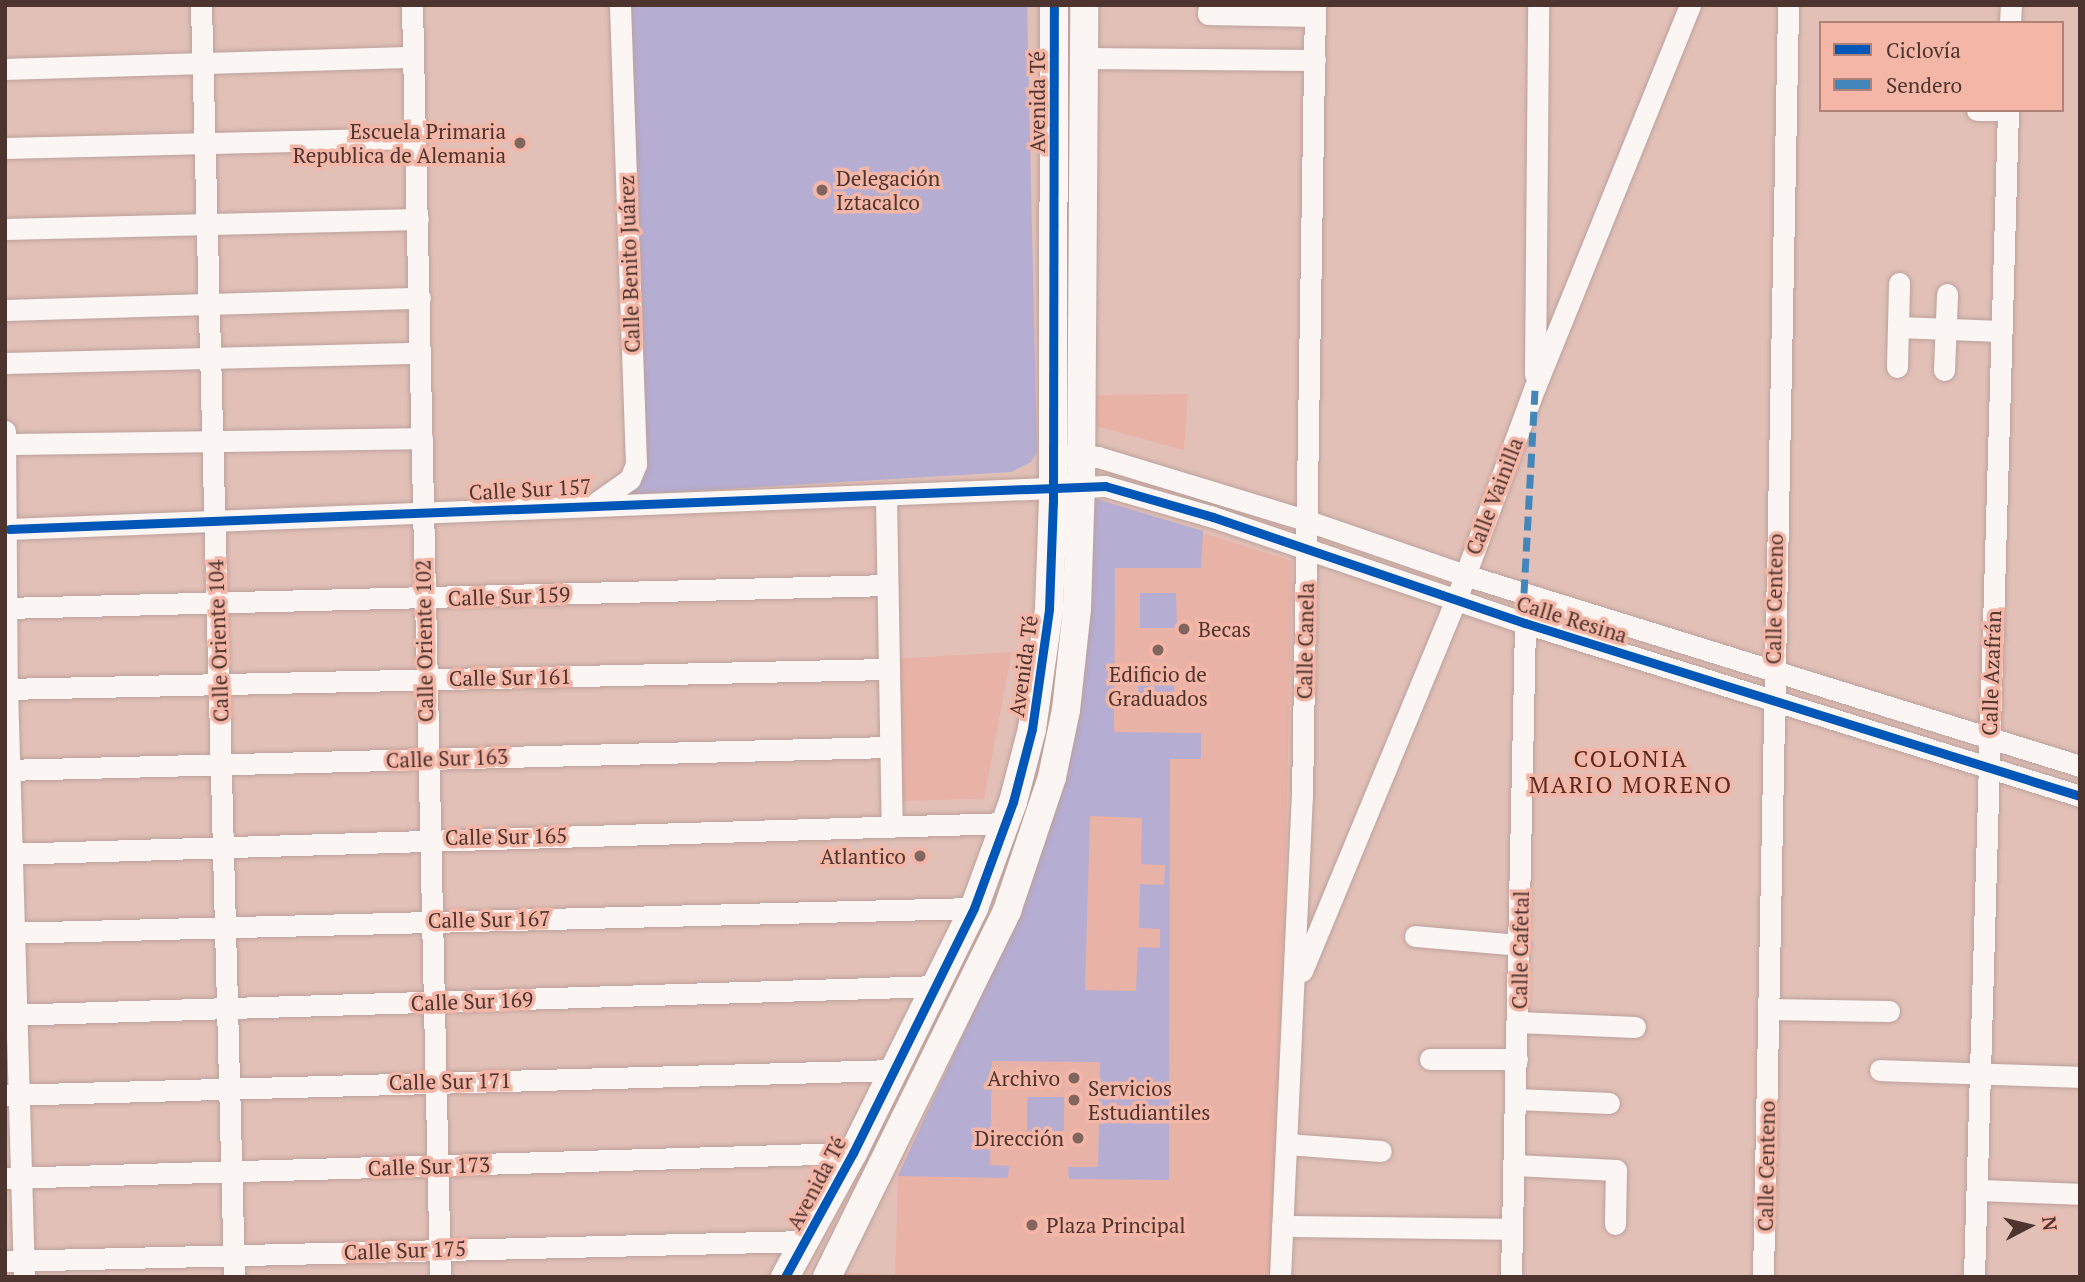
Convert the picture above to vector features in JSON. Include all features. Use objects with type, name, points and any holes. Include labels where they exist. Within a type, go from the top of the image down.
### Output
[{"type":"main road","name":"Avenida Té","points":[[827,1277],[972,990],[1033,838],[1066,710],[1077,608],[1067,486],[1053,456],[1054,5]]},
{"type":"main road","name":"Avenida Té","points":[[785,1277],[853,1153],[938,986],[974,908],[1006,823],[1036,708],[1067,486],[1081,454],[1084,5]]},
{"type":"street","name":"Calle Oriente 104","points":[[201,5],[234,1277]]},
{"type":"street","name":"Calle Oriente 102","points":[[412,5],[420,298],[426,758],[440,1277]]},
{"type":"street","name":"Calle Benito Juárez","points":[[596,502],[630,479],[636,464],[620,5]]},
{"type":"street","points":[[1535,387],[1538,5]]},
{"type":"street","name":"Calle Vainilla","points":[[1296,986],[1456,600],[1535,387],[1690,5]]},
{"type":"street","name":"Calle Centeno","points":[[1763,1277],[1772,697],[1788,5]]},
{"type":"street","points":[[1208,10],[1315,10]]},
{"type":"street","name":"Calle Canela","points":[[1280,1277],[1296,986],[1308,521],[1315,10]]},
{"type":"street","points":[[5,69],[413,57]]},
{"type":"street","points":[[1084,58],[1315,60]]},
{"type":"street","name":"Calle Azafrán","points":[[1974,1277],[2008,112]]},
{"type":"street","points":[[5,148],[416,138]]},
{"type":"street","points":[[5,229],[418,219]]},
{"type":"street","points":[[1897,367],[1899,283]]},
{"type":"street","points":[[1944,370],[1947,294]]},
{"type":"street","points":[[5,310],[420,298]]},
{"type":"street","points":[[1898,327],[2001,331]]},
{"type":"street","points":[[5,363],[420,354]]},
{"type":"street","points":[[5,431],[9,529],[5,608],[12,1095],[18,1266]]},
{"type":"street","points":[[6,444],[422,438]]},
{"type":"street","name":"Calle Resina","points":[[1053,456],[1081,454],[1308,521],[1465,575],[2080,766]]},
{"type":"street","name":"Calle Resina","points":[[1067,486],[1105,485],[1525,623],[1988,764],[2080,796]]},
{"type":"street","name":"Calle Sur 157","points":[[9,529],[421,513],[596,502],[886,497],[1067,486]]},
{"type":"street","points":[[886,497],[892,827]]},
{"type":"street","name":"Calle Sur 159","points":[[5,608],[887,585]]},
{"type":"street","name":"Calle Cafetal","points":[[1511,1277],[1525,623]]},
{"type":"street","name":"Calle Sur 161","points":[[6,689],[888,669]]},
{"type":"street","name":"Calle Sur 163","points":[[7,770],[889,747]]},
{"type":"street","name":"Calle Sur 165","points":[[9,853],[223,844],[1006,823]]},
{"type":"street","name":"Calle Sur 167","points":[[10,932],[974,908]]},
{"type":"street","points":[[1415,936],[1520,945]]},
{"type":"street","name":"Calle Sur 169","points":[[11,1015],[938,986]]},
{"type":"street","points":[[1769,1010],[1889,1011]]},
{"type":"street","points":[[1518,1023],[1635,1027]]},
{"type":"street","points":[[1430,1059],[1517,1059]]},
{"type":"street","name":"Calle Sur 171","points":[[12,1095],[230,1086],[895,1070]]},
{"type":"street","points":[[1880,1070],[2080,1076]]},
{"type":"street","points":[[1516,1100],[1609,1103]]},
{"type":"street","points":[[1287,1144],[1381,1151]]},
{"type":"street","name":"Calle Sur 173","points":[[14,1177],[853,1153]]},
{"type":"street","points":[[1514,1165],[1616,1170],[1615,1224]]},
{"type":"street","points":[[1977,1190],[2080,1194]]},
{"type":"street","points":[[1282,1226],[1512,1229]]},
{"type":"street","name":"Calle Sur 175","points":[[18,1266],[234,1254],[804,1241]]},
{"type":"shaded area","points":[[629,5],[1027,5],[1037,452],[1031,462],[1011,472],[625,495]]},
{"type":"shaded area","points":[[1188,394],[1184,450],[1095,426],[1095,395]]},
{"type":"shaded area","points":[[1093,498],[1292,561],[1283,998],[1270,1277],[832,1277],[834,1272],[895,1275],[898,1176],[1022,906]]},
{"type":"shaded area","points":[[1093,498],[1203,531],[1201,568],[1115,568],[1114,732],[1201,733],[1201,759],[1170,759],[1169,1180],[1069,1179],[1068,1167],[1098,1167],[1100,1062],[992,1061],[990,1165],[1009,1166],[1008,1178],[898,1176],[1022,906]],"holes":[[[1090,816],[1142,818],[1141,864],[1165,865],[1164,885],[1140,884],[1139,928],[1160,929],[1160,948],[1138,947],[1136,991],[1085,990]]]},
{"type":"shaded area","points":[[1140,593],[1176,593],[1177,628],[1140,628]]},
{"type":"shaded area","points":[[1012,652],[984,799],[892,801],[889,659]]},
{"type":"shaded area","points":[[1138,672],[1174,672],[1174,707],[1138,707]]},
{"type":"shaded area","points":[[1027,1097],[1064,1097],[1064,1131],[1027,1131]]},
{"type":"marked path","points":[[1524,593],[1535,387]]},
{"type":"cycle path","points":[[785,1277],[853,1153],[974,908],[1013,802],[1032,729],[1049,609],[1053,501],[1054,5]]},
{"type":"cycle path","points":[[9,529],[1105,486],[1213,517],[1525,623],[2080,796]]},
{"type":"place","name":"Escuela Primaria Republica de Alemania","points":[[520,143]]},
{"type":"place","name":"Delegación Iztacalco","points":[[822,190]]},
{"type":"place","name":"Becas","points":[[1184,629]]},
{"type":"place","name":"Edificio de Graduados","points":[[1158,650]]},
{"type":"place","name":"Atlantico","points":[[920,856]]},
{"type":"place","name":"Archivo","points":[[1074,1078]]},
{"type":"place","name":"Servicios Estudiantiles","points":[[1074,1100]]},
{"type":"place","name":"Dirección","points":[[1078,1138]]},
{"type":"place","name":"Plaza Principal","points":[[1032,1225]]},
{"type":"district","name":"COLONIA MARIO MORENO","points":[[1631,772]]}]
